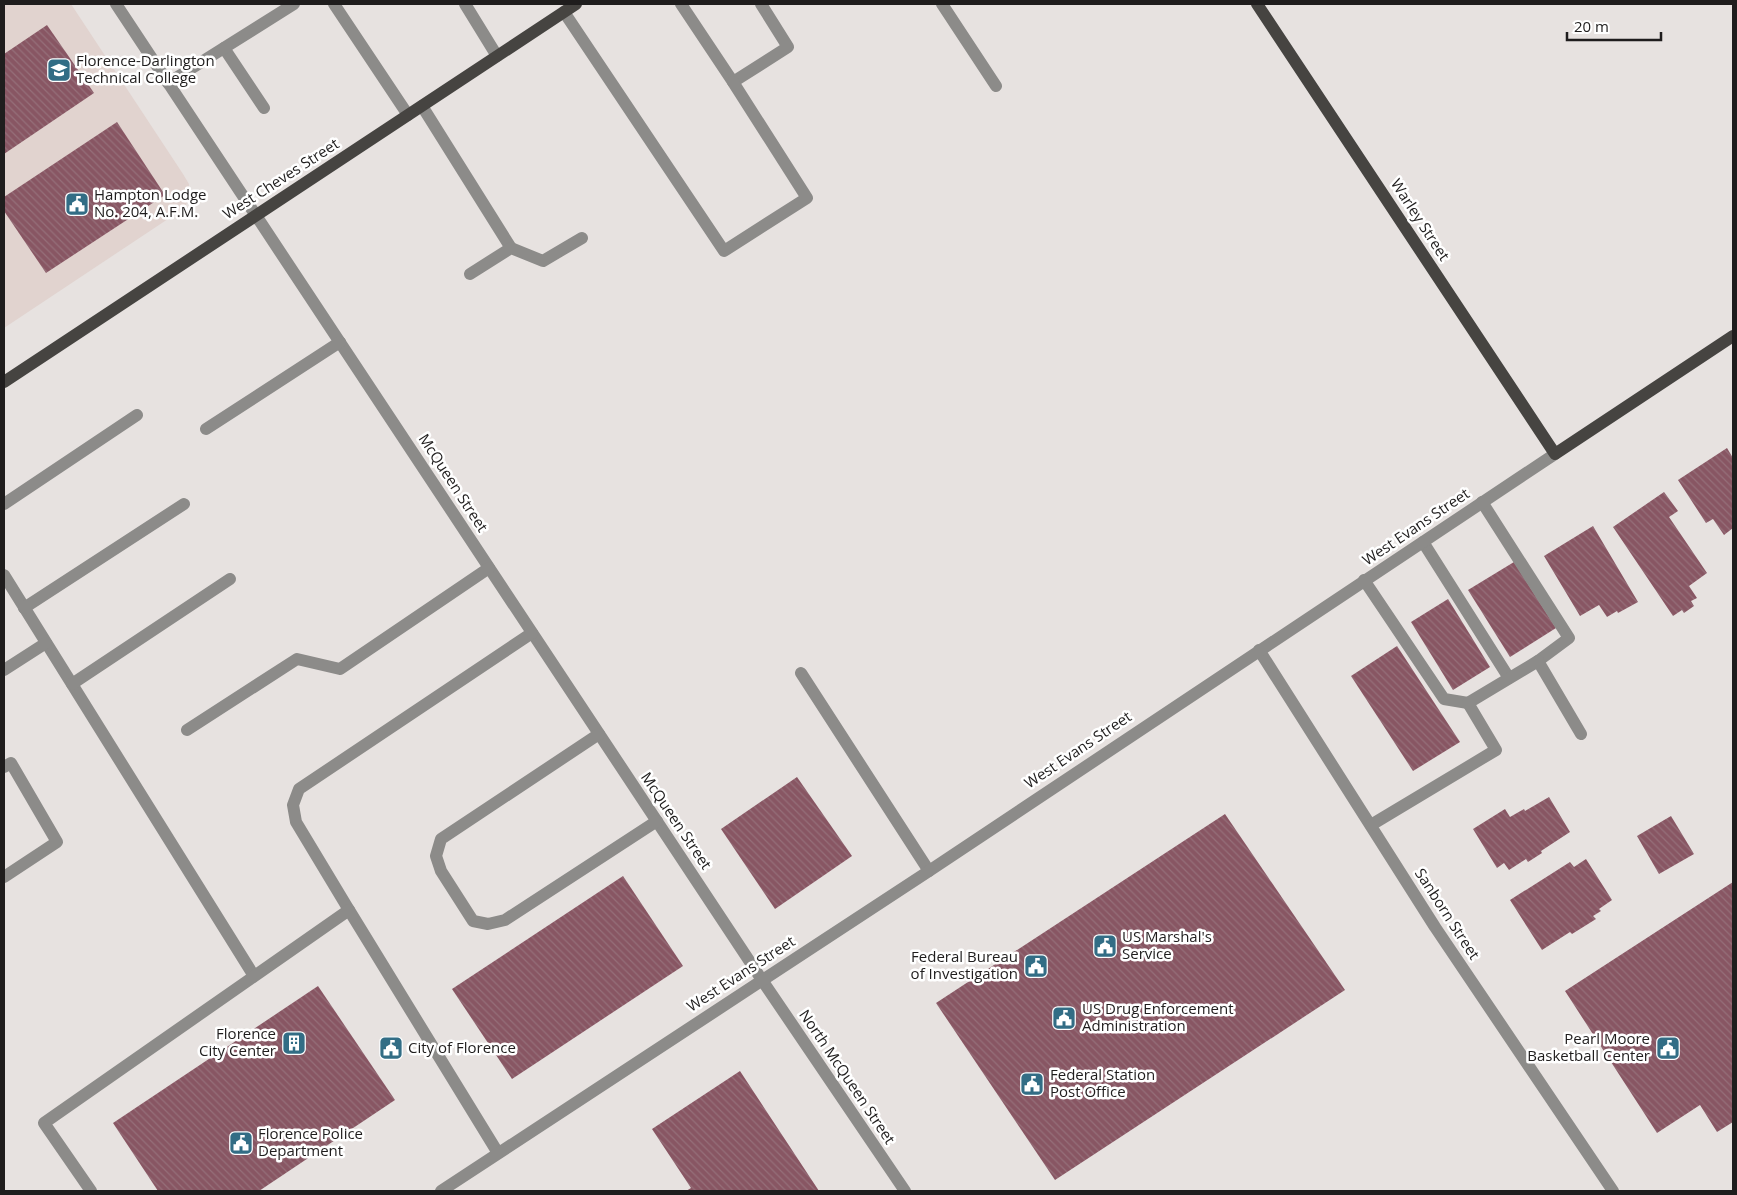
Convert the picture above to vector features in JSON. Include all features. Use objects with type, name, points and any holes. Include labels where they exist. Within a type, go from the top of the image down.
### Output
[{"type":"main road","name":"West Cheves Street","points":[[4,382],[576,4]]},
{"type":"main road","name":"Warley Street","points":[[1257,4],[1555,454]]},
{"type":"main road","name":"West Evans Street","points":[[1555,454],[1733,336]]},
{"type":"street","name":"McQueen Street","points":[[116,4],[762,980]]},
{"type":"street","points":[[168,83],[294,4]]},
{"type":"street","points":[[334,4],[408,115]]},
{"type":"street","points":[[465,4],[497,56]]},
{"type":"street","points":[[564,12],[724,251],[807,198],[681,4]]},
{"type":"street","points":[[733,82],[788,47],[761,4]]},
{"type":"street","points":[[942,4],[996,86]]},
{"type":"street","points":[[224,48],[264,108]]},
{"type":"street","points":[[422,106],[511,248],[543,261],[582,238]]},
{"type":"street","points":[[470,274],[511,248]]},
{"type":"street","points":[[206,429],[340,342]]},
{"type":"street","points":[[4,504],[137,416]]},
{"type":"street","name":"West Evans Street","points":[[441,1191],[929,870],[1555,454]]},
{"type":"street","points":[[1364,580],[1444,699],[1468,703],[1538,661],[1569,638],[1482,502]]},
{"type":"street","points":[[24,608],[184,504]]},
{"type":"street","points":[[1423,542],[1509,678]]},
{"type":"street","points":[[187,730],[297,659],[340,669],[489,568]]},
{"type":"street","points":[[4,576],[254,976]]},
{"type":"street","points":[[72,684],[230,579]]},
{"type":"street","points":[[498,1153],[296,822],[293,805],[299,789],[532,632]]},
{"type":"street","points":[[4,670],[46,643]]},
{"type":"street","name":"Sanborn Street","points":[[1258,650],[1435,927],[1613,1191]]},
{"type":"street","points":[[1538,661],[1581,734]]},
{"type":"street","points":[[801,673],[929,870]]},
{"type":"street","points":[[1371,825],[1496,750],[1468,703]]},
{"type":"street","points":[[599,734],[441,839],[436,856],[441,871],[474,921],[488,924],[505,920],[657,821]]},
{"type":"street","points":[[4,767],[11,762],[57,842],[4,877]]},
{"type":"street","points":[[91,1191],[44,1123],[349,910]]},
{"type":"street","name":"North McQueen Street","points":[[762,980],[905,1191]]},
{"type":"shaded area","points":[[4,4],[71,4],[183,174],[189,184],[189,197],[186,205],[177,213],[4,328]]},
{"type":"building","name":"Florence-Darlington Technical College","points":[[47,25],[94,93],[4,154],[4,54]]},
{"type":"building","name":"Hampton Lodge No. 204, A.F.M.","points":[[117,122],[165,195],[46,273],[4,211],[4,197]]},
{"type":"building","points":[[1727,448],[1733,458],[1733,528],[1724,535],[1713,519],[1706,523],[1678,480]]},
{"type":"building","points":[[1664,492],[1678,511],[1669,517],[1707,573],[1689,586],[1697,598],[1691,601],[1694,606],[1684,613],[1682,610],[1673,616],[1613,527]]},
{"type":"building","points":[[1593,526],[1638,602],[1607,617],[1599,605],[1580,616],[1544,556]]},
{"type":"building","points":[[1514,562],[1556,628],[1510,657],[1468,590]]},
{"type":"building","points":[[1448,599],[1490,667],[1453,690],[1411,622]]},
{"type":"building","points":[[1397,646],[1460,742],[1413,771],[1351,676]]},
{"type":"building","points":[[797,777],[852,856],[775,909],[721,829]]},
{"type":"building","points":[[1549,797],[1570,832],[1528,862],[1526,859],[1509,870],[1504,863],[1497,868],[1473,829],[1505,809],[1510,817],[1524,809],[1525,811]]},
{"type":"building","points":[[1225,814],[1345,990],[1055,1180],[936,1003]]},
{"type":"building","points":[[1671,816],[1694,854],[1659,874],[1637,836]]},
{"type":"building","points":[[1586,859],[1612,900],[1593,916],[1596,919],[1572,934],[1570,932],[1542,950],[1510,900],[1570,862],[1574,867]]},
{"type":"building","points":[[623,876],[683,966],[512,1079],[452,989]]},
{"type":"building","name":"Pearl Moore Basketball Center","points":[[1733,882],[1733,1122],[1717,1132],[1700,1105],[1657,1133],[1565,991]]},
{"type":"building","name":"Florence City Center","points":[[318,986],[395,1100],[259,1191],[158,1191],[113,1123]]},
{"type":"building","points":[[740,1071],[819,1191],[686,1191],[691,1188],[652,1129]]},
{"type":"place","name":"Florence-Darlington Technical College","points":[[59,70]]},
{"type":"place","name":"Hampton Lodge No. 204, A.F.M.","points":[[77,204]]},
{"type":"place","name":"US Marshal's Service","points":[[1105,946]]},
{"type":"place","name":"Federal Bureau of Investigation","points":[[1036,966]]},
{"type":"place","name":"US Drug Enforcement Administration","points":[[1064,1018]]},
{"type":"place","name":"Florence City Center","points":[[294,1043]]},
{"type":"place","name":"City of Florence","points":[[391,1048]]},
{"type":"place","name":"Pearl Moore Basketball Center","points":[[1668,1048]]},
{"type":"place","name":"Federal Station Post Office","points":[[1032,1084]]},
{"type":"place","name":"Florence Police Department","points":[[241,1143]]}]
